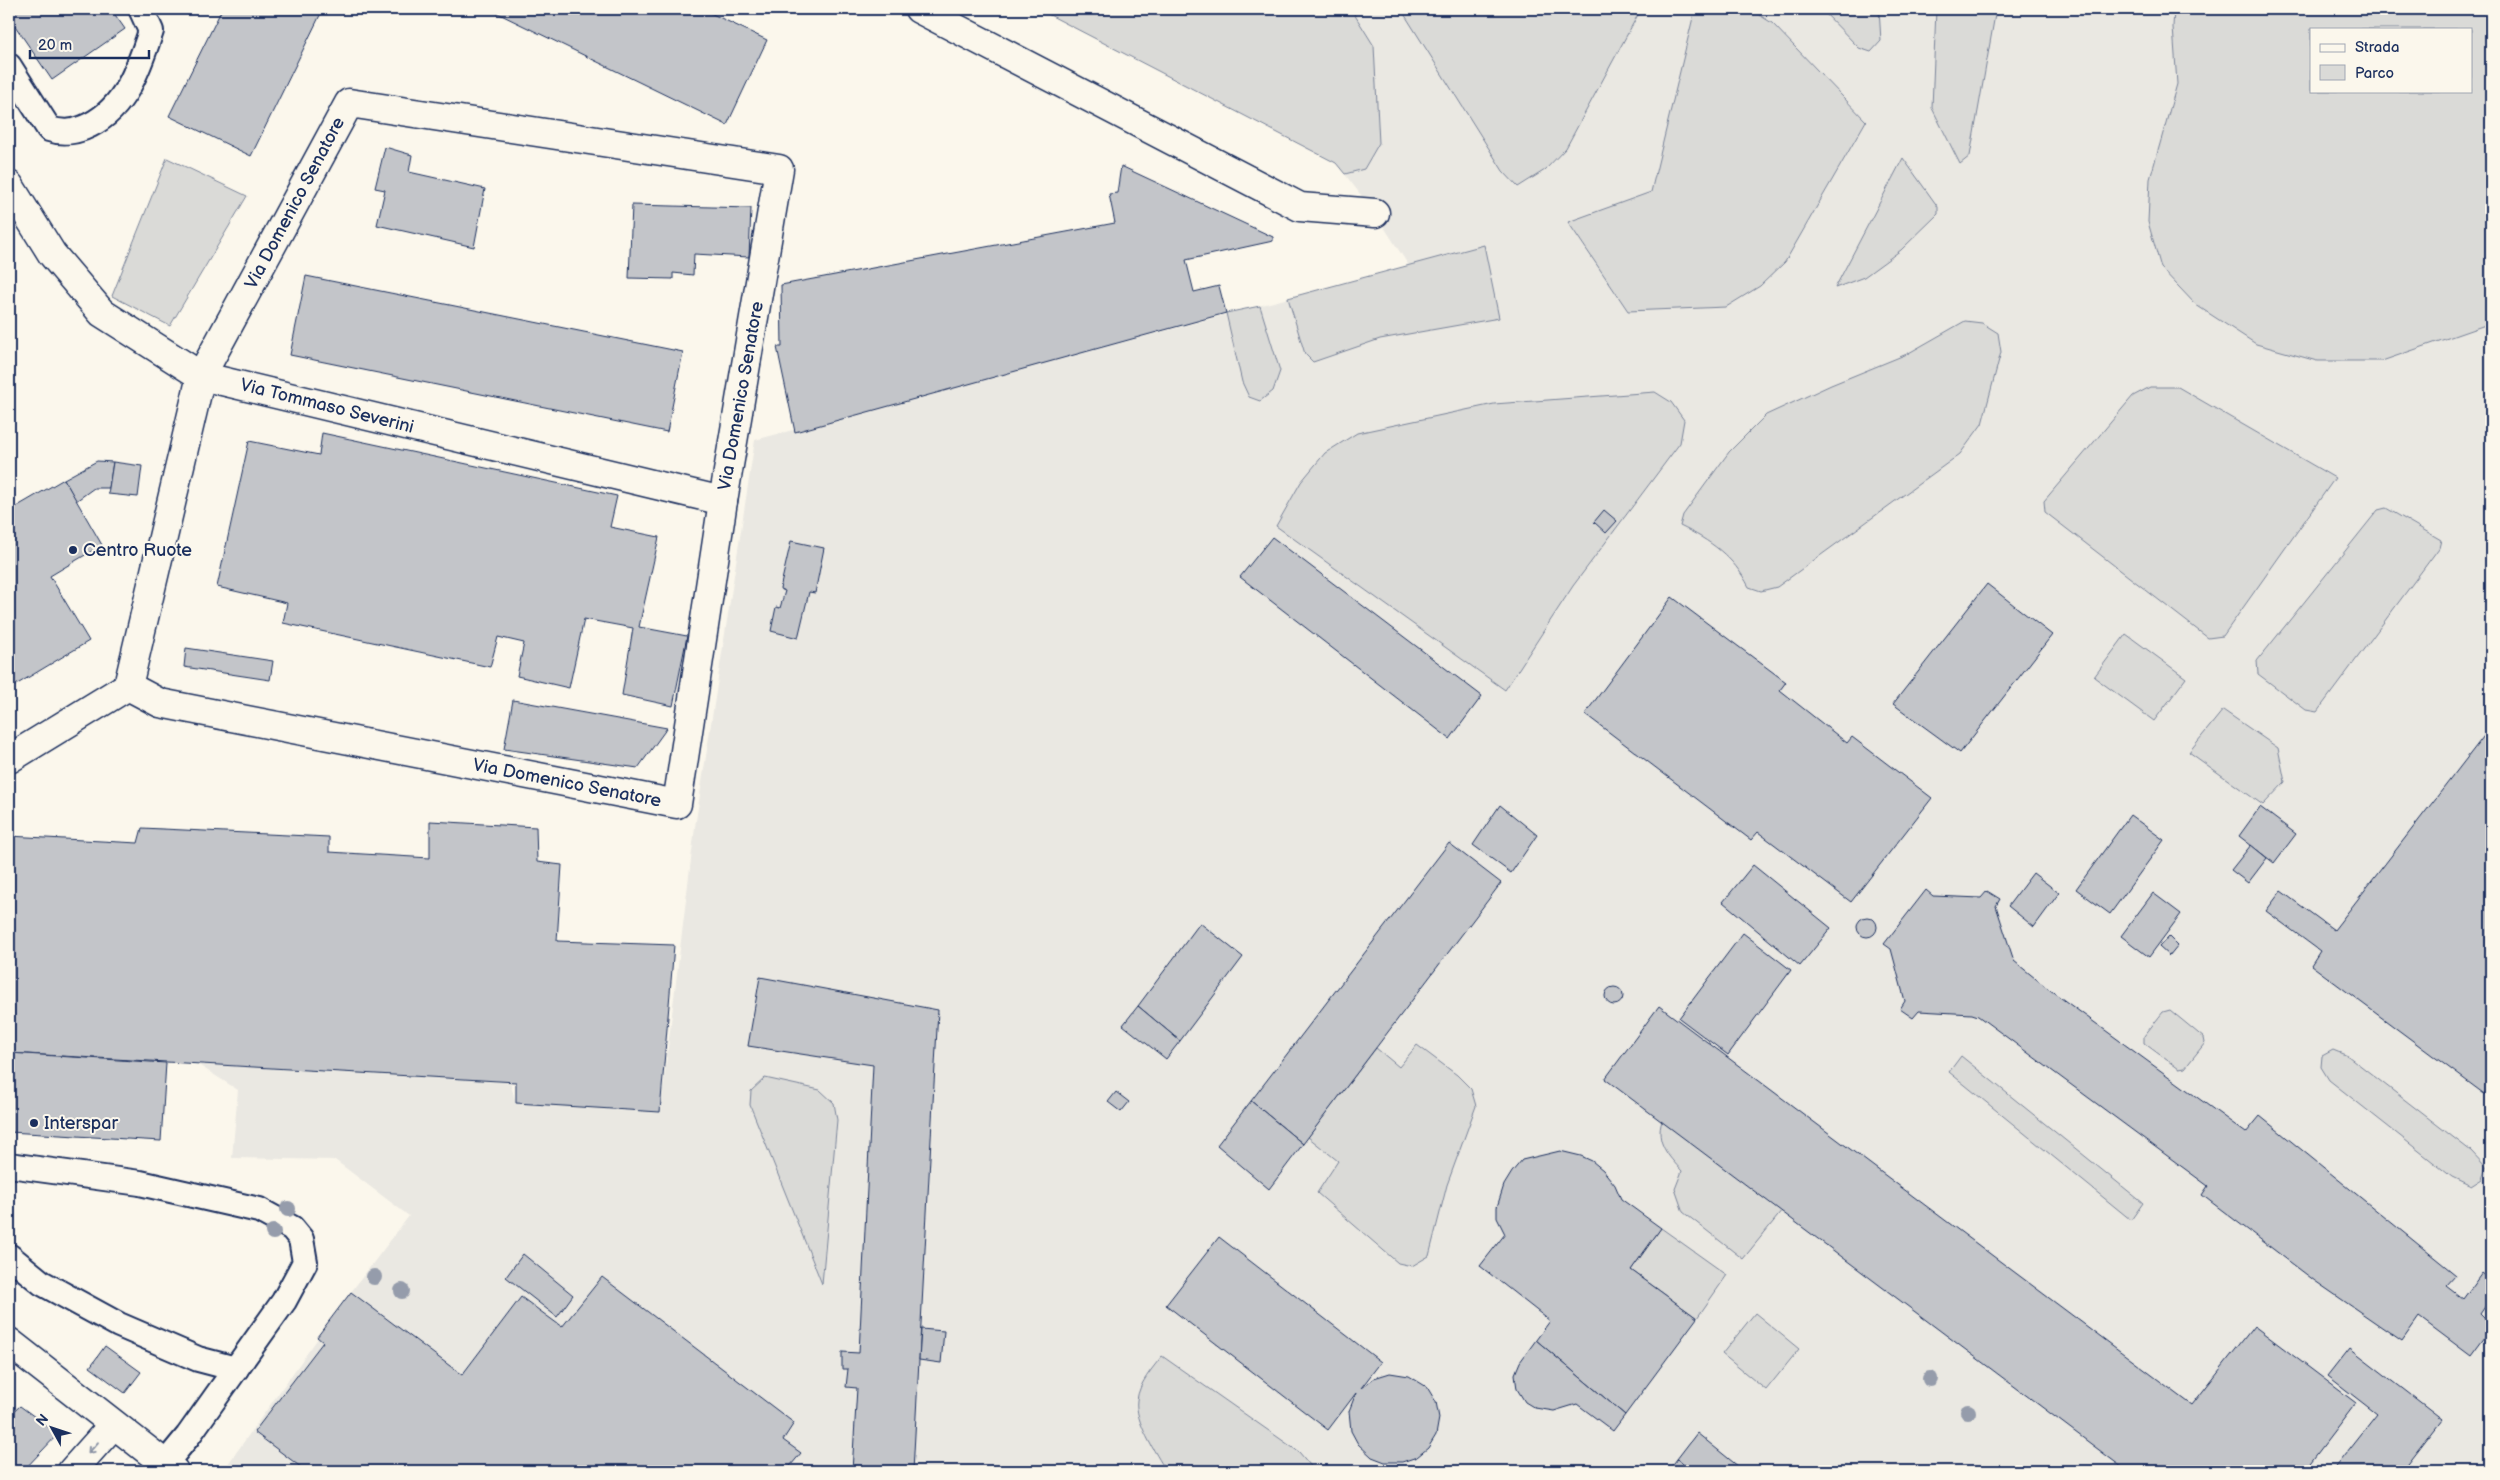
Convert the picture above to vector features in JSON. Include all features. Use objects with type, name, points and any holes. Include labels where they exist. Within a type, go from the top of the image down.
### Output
[{"type":"street","points":[[919,9],[1300,207],[1375,213]]},
{"type":"street","name":"Via Domenico Senatore","points":[[128,686],[160,703],[678,804],[723,501],[779,169],[349,103],[201,376]]},
{"type":"street","name":"Via Tommaso Severini","points":[[9,184],[52,254],[102,313],[201,376],[723,501]]},
{"type":"street","points":[[9,759],[128,686],[201,376]]},
{"type":"street","points":[[9,1342],[170,1468]]},
{"type":"street","points":[[72,1471],[113,1425]]},
{"type":"lane","points":[[9,66],[49,129],[69,132],[86,127],[112,111],[124,96],[142,60],[151,31],[142,9]]},
{"type":"lane","points":[[9,1165],[140,1183],[259,1210],[292,1228],[301,1239],[305,1262],[284,1301],[170,1468]]},
{"type":"lane","points":[[9,1256],[42,1283],[119,1324],[198,1359],[236,1369]]},
{"type":"shaded area","points":[[1038,9],[2491,9],[2491,1471],[237,1471],[228,1464],[351,1292],[409,1216],[335,1160],[232,1158],[238,1090],[197,1064],[510,1082],[516,1103],[660,1112],[695,827],[755,440],[1409,266],[1375,213],[1336,163]]},
{"type":"green space","points":[[1038,9],[1351,9],[1374,46],[1379,143],[1364,169],[1345,174],[1336,163]]},
{"type":"green space","points":[[1401,9],[1641,9],[1566,148],[1545,170],[1518,187],[1503,171]]},
{"type":"green space","points":[[1695,9],[1753,11],[1772,23],[1866,121],[1785,262],[1760,286],[1726,307],[1628,311],[1568,222],[1651,192]]},
{"type":"green space","points":[[1821,9],[1879,9],[1881,41],[1871,52],[1859,48]]},
{"type":"green space","points":[[1936,9],[1996,9],[1970,156],[1960,164],[1932,108]]},
{"type":"green space","points":[[2174,9],[2491,9],[2491,323],[2382,361],[2317,361],[2256,344],[2196,305],[2161,268],[2148,222],[2150,179],[2177,84],[2173,27]]},
{"type":"green space","points":[[167,158],[247,196],[170,326],[112,296]]},
{"type":"green space","points":[[1903,158],[1938,207],[1938,214],[1901,250],[1864,277],[1835,288]]},
{"type":"green space","points":[[1484,245],[1499,318],[1380,339],[1313,362],[1305,354],[1288,298]]},
{"type":"green space","points":[[1260,306],[1280,371],[1273,391],[1260,401],[1249,397],[1242,382],[1226,313]]},
{"type":"green space","points":[[1965,321],[1982,323],[1998,333],[2001,352],[1982,424],[1960,454],[1777,587],[1761,591],[1749,587],[1736,566],[1720,550],[1680,526],[1683,515],[1729,452],[1766,415],[1831,385],[1907,354]]},
{"type":"green space","points":[[2150,387],[2178,387],[2335,478],[2223,636],[2208,638],[2045,512],[2044,501],[2133,396]]},
{"type":"green space","points":[[1655,392],[1671,402],[1684,420],[1680,443],[1573,586],[1505,690],[1276,526],[1301,482],[1325,453],[1357,433],[1494,404]]},
{"type":"green space","points":[[2386,508],[2441,540],[2439,548],[2317,712],[2306,710],[2258,674],[2257,661],[2378,510]]},
{"type":"green space","points":[[2126,634],[2186,678],[2154,721],[2094,677]]},
{"type":"green space","points":[[2223,710],[2278,748],[2285,782],[2263,805],[2189,752]]},
{"type":"green space","points":[[2170,1010],[2204,1038],[2205,1043],[2185,1068],[2179,1069],[2144,1043],[2144,1036],[2163,1012]]},
{"type":"green space","points":[[1417,1045],[1457,1075],[1471,1089],[1476,1106],[1447,1185],[1429,1256],[1412,1266],[1398,1263],[1317,1193],[1338,1161],[1308,1137],[1376,1048],[1399,1067]]},
{"type":"green space","points":[[2333,1050],[2348,1056],[2471,1151],[2486,1167],[2482,1179],[2471,1186],[2452,1177],[2329,1080],[2321,1067],[2322,1056]]},
{"type":"green space","points":[[1961,1056],[2143,1203],[2131,1220],[1949,1072]]},
{"type":"green space","points":[[765,1078],[820,1090],[834,1103],[837,1120],[822,1284],[750,1105],[751,1091]]},
{"type":"green space","points":[[1662,1121],[1782,1211],[1743,1259],[1683,1212],[1675,1189],[1682,1171],[1664,1148],[1660,1136]]},
{"type":"green space","points":[[1661,1228],[1727,1275],[1697,1318],[1631,1270]]},
{"type":"green space","points":[[1755,1313],[1799,1349],[1766,1390],[1722,1354]]},
{"type":"green space","points":[[1162,1356],[1299,1452],[1315,1471],[1166,1471],[1142,1427],[1137,1408],[1140,1388],[1146,1376]]},
{"type":"building","points":[[9,9],[111,9],[125,29],[52,80],[9,17]]},
{"type":"building","points":[[222,9],[323,9],[251,156],[169,116]]},
{"type":"building","points":[[489,9],[702,9],[767,40],[727,125]]},
{"type":"building","points":[[385,147],[412,155],[409,172],[485,189],[474,247],[377,225],[385,190],[375,188]]},
{"type":"building","points":[[1121,166],[1273,237],[1273,241],[1186,260],[1194,292],[1219,286],[1226,313],[795,432],[777,347],[782,347],[781,285],[1115,223],[1109,194],[1117,193]]},
{"type":"building","points":[[632,205],[751,208],[749,257],[694,254],[693,275],[673,273],[673,279],[629,278]]},
{"type":"building","points":[[306,276],[683,352],[667,432],[290,355]]},
{"type":"building","points":[[322,433],[617,496],[610,527],[659,537],[639,627],[687,636],[673,706],[622,695],[633,628],[584,619],[569,688],[517,676],[524,643],[498,637],[490,667],[283,623],[287,603],[217,587],[249,441],[319,455]]},
{"type":"building","points":[[97,461],[113,462],[109,488],[94,488],[76,501],[64,479]]},
{"type":"building","points":[[113,462],[142,466],[138,497],[108,494]]},
{"type":"building","points":[[64,479],[102,545],[50,576],[89,641],[9,689],[9,511]]},
{"type":"building","points":[[1604,510],[1617,521],[1606,533],[1594,522]]},
{"type":"building","points":[[1272,537],[1482,696],[1450,739],[1240,577]]},
{"type":"building","points":[[791,541],[824,548],[815,593],[809,592],[798,638],[771,631],[776,607],[780,608],[785,591],[780,589]]},
{"type":"building","points":[[1987,584],[2052,635],[1960,753],[1893,704]]},
{"type":"building","points":[[1672,597],[1786,682],[1780,690],[1847,743],[1852,737],[1932,798],[1851,902],[1758,832],[1751,840],[1585,714]]},
{"type":"building","points":[[186,648],[273,661],[270,680],[184,667]]},
{"type":"building","points":[[513,700],[667,728],[638,768],[504,749]]},
{"type":"building","points":[[2487,732],[2491,735],[2491,1099],[2311,965],[2320,951],[2266,911],[2281,891],[2334,930]]},
{"type":"building","points":[[1500,805],[1537,835],[1511,873],[1473,845]]},
{"type":"building","points":[[2260,807],[2296,834],[2274,863],[2239,836]]},
{"type":"building","points":[[2130,815],[2164,840],[2110,914],[2076,889]]},
{"type":"building","points":[[430,821],[536,827],[537,862],[562,865],[557,941],[674,945],[660,1112],[516,1103],[516,1082],[9,1053],[9,836],[138,843],[142,828],[329,837],[329,852],[430,858]]},
{"type":"building","points":[[1449,843],[1501,883],[1303,1144],[1251,1101]]},
{"type":"building","points":[[2251,845],[2267,858],[2248,883],[2231,870]]},
{"type":"building","points":[[1753,865],[1831,928],[1800,966],[1723,902]]},
{"type":"building","points":[[2033,873],[2059,893],[2034,927],[2008,906]]},
{"type":"building","points":[[1926,890],[1933,896],[1981,898],[1987,891],[2000,899],[1996,906],[2014,961],[2046,987],[2246,1133],[2260,1116],[2456,1275],[2446,1286],[2463,1299],[2482,1273],[2491,1280],[2491,1298],[2480,1314],[2491,1325],[2491,1329],[2471,1356],[2419,1317],[2402,1341],[2315,1281],[2202,1195],[2208,1186],[1978,1016],[1919,1011],[1913,1018],[1900,1009],[1905,1001],[1891,949],[1884,944]]},
{"type":"building","points":[[2153,893],[2181,914],[2149,957],[2121,936]]},
{"type":"building","points":[[1867,917],[1874,920],[1877,927],[1874,934],[1867,937],[1860,934],[1857,927],[1860,920]]},
{"type":"building","points":[[1200,923],[1243,957],[1180,1041],[1138,1006]]},
{"type":"building","points":[[1743,933],[1791,970],[1728,1055],[1679,1018]]},
{"type":"building","points":[[2169,936],[2178,945],[2169,956],[2159,947]]},
{"type":"building","points":[[760,977],[938,1010],[913,1471],[852,1471],[857,1388],[846,1387],[848,1369],[842,1369],[842,1352],[859,1353],[873,1065],[748,1046]]},
{"type":"building","points":[[1614,987],[1622,992],[1623,996],[1618,1004],[1614,1005],[1606,1000],[1605,996],[1610,988]]},
{"type":"building","points":[[1138,1006],[1180,1041],[1166,1059],[1123,1025]]},
{"type":"building","points":[[1659,1006],[2192,1405],[2254,1326],[2356,1403],[2304,1471],[2127,1471],[1605,1079]]},
{"type":"building","points":[[9,1053],[166,1063],[161,1141],[9,1132]]},
{"type":"building","points":[[1116,1092],[1129,1102],[1121,1112],[1108,1102]]},
{"type":"building","points":[[1251,1101],[1303,1144],[1269,1189],[1217,1145]]},
{"type":"building","points":[[1560,1151],[1592,1161],[1603,1170],[1615,1185],[1621,1199],[1661,1228],[1631,1270],[1697,1318],[1625,1415],[1536,1340],[1550,1321],[1480,1266],[1505,1234],[1497,1218],[1497,1207],[1504,1185],[1512,1172],[1522,1160]]},
{"type":"building","points":[[1219,1237],[1381,1362],[1361,1388],[1374,1378],[1390,1373],[1409,1376],[1427,1387],[1436,1402],[1439,1418],[1436,1435],[1428,1448],[1417,1457],[1402,1462],[1385,1462],[1372,1457],[1358,1444],[1351,1431],[1349,1411],[1356,1393],[1328,1430],[1166,1305]]},
{"type":"building","points":[[523,1254],[573,1295],[557,1317],[506,1277]]},
{"type":"building","points":[[602,1277],[794,1423],[783,1440],[801,1453],[786,1471],[306,1471],[254,1432],[323,1342],[317,1337],[351,1292],[462,1375],[521,1297],[562,1327]]},
{"type":"building","points":[[921,1329],[944,1331],[941,1363],[919,1360]]},
{"type":"building","points":[[1536,1340],[1625,1415],[1613,1431],[1577,1404],[1554,1411],[1535,1408],[1525,1402],[1517,1389],[1515,1374],[1520,1362]]},
{"type":"building","points":[[105,1346],[141,1372],[125,1393],[90,1367]]},
{"type":"building","points":[[2350,1348],[2442,1419],[2402,1471],[2332,1471],[2377,1414],[2328,1376]]},
{"type":"building","points":[[20,1406],[58,1434],[23,1471],[9,1471],[9,1416]]},
{"type":"building","points":[[1697,1433],[1744,1471],[1692,1471],[1677,1459]]},
{"type":"building","points":[[1677,1459],[1692,1471],[1668,1471]]},
{"type":"place","name":"Centro Ruote","points":[[73,550]]},
{"type":"place","name":"Interspar","points":[[34,1123]]}]
